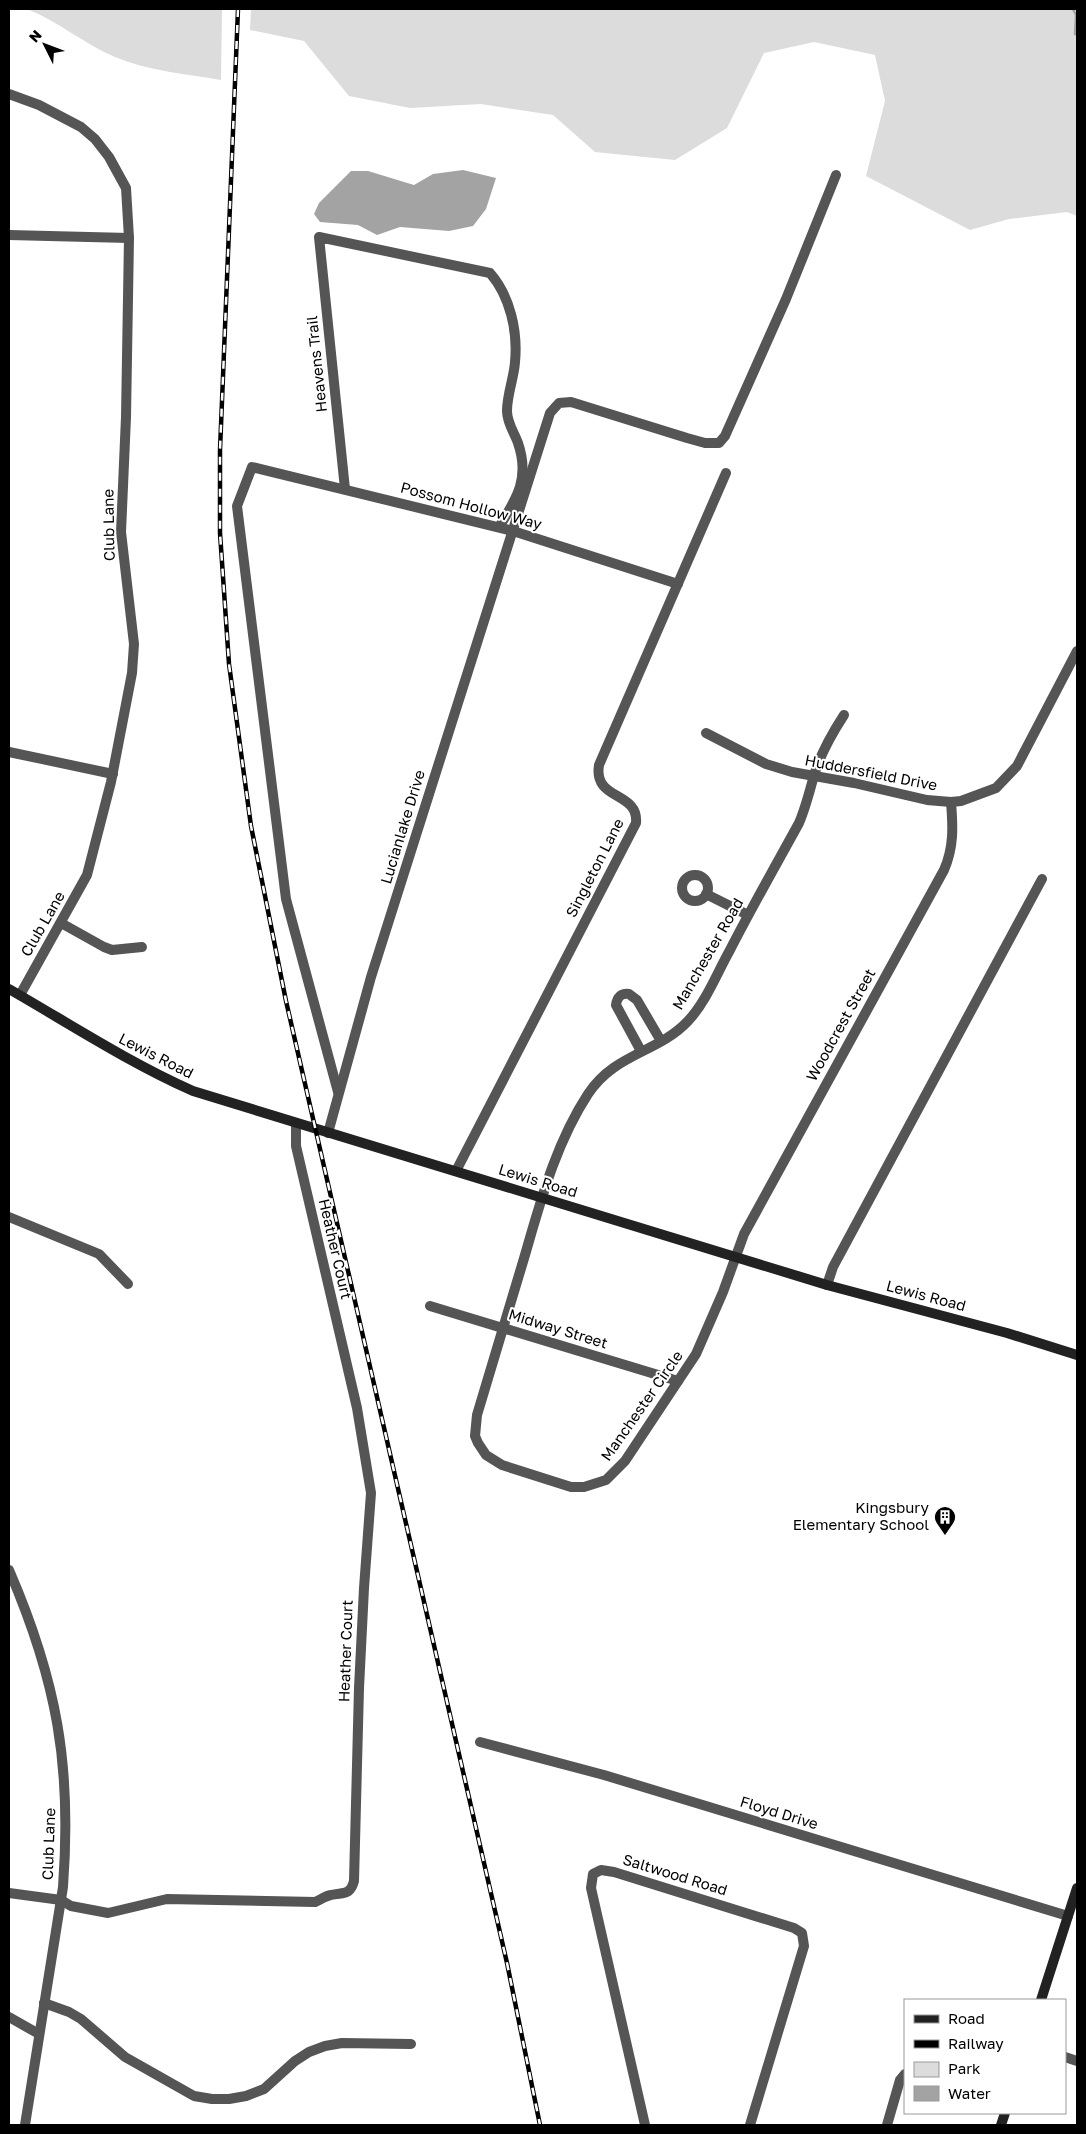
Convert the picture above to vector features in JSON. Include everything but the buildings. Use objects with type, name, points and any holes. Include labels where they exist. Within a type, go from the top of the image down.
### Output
[{"type":"street","name":"Club Lane","points":[[9,94],[60,114],[81,127],[95,140],[117,168],[126,188],[128,238],[121,532],[134,644],[134,659],[113,774],[86,875],[20,996]]},
{"type":"street","name":"Lucianlake Drive","points":[[328,1133],[371,977],[550,413],[559,403],[571,402],[705,443],[719,442],[725,436],[786,299],[836,175]]},
{"type":"street","points":[[9,235],[128,238]]},
{"type":"street","name":"Heavens Trail","points":[[345,489],[318,237],[490,273],[495,279],[507,299],[516,342],[515,363],[509,392],[508,418],[524,467],[522,482],[515,501],[499,527]]},
{"type":"street","name":"Possom Hollow Way","points":[[339,1092],[286,899],[237,506],[252,467],[499,527],[678,584]]},
{"type":"street","name":"Singleton Lane","points":[[456,1171],[636,823],[637,817],[631,806],[601,784],[597,773],[599,765],[726,473]]},
{"type":"street","name":"Huddersfield Drive","points":[[706,733],[766,764],[813,777],[854,783],[927,800],[961,801],[996,788],[1017,766],[1077,651]]},
{"type":"street","name":"Manchester Road","points":[[542,1198],[557,1155],[590,1092],[614,1066],[661,1041],[689,1020],[708,991],[799,824],[806,807],[813,777],[831,735],[844,715]]},
{"type":"street","points":[[9,752],[113,774]]},
{"type":"street","name":"Woodcrest Street","points":[[734,1257],[752,1218],[944,870],[953,840],[951,802]]},
{"type":"street","points":[[826,1285],[833,1267],[1042,879]]},
{"type":"street","points":[[706,894],[748,915]]},
{"type":"street","points":[[61,923],[112,950],[142,948]]},
{"type":"street","name":"Lewis Road","points":[[9,989],[99,1044],[160,1077],[192,1091],[826,1285],[1077,1355]]},
{"type":"street","points":[[641,1051],[616,1005],[622,994],[633,996],[661,1041]]},
{"type":"street","name":"Heather Court","points":[[61,1900],[71,1906],[108,1913],[167,1899],[315,1902],[330,1895],[346,1894],[352,1888],[354,1881],[359,1688],[371,1487],[357,1408],[296,1146],[296,1124]]},
{"type":"street","name":"Manchester Circle","points":[[542,1198],[477,1414],[475,1436],[486,1455],[502,1465],[571,1487],[596,1484],[614,1474],[625,1461],[696,1354],[723,1292],[734,1257]]},
{"type":"street","points":[[9,1217],[99,1254],[128,1284]]},
{"type":"street","name":"Midway Street","points":[[430,1306],[678,1380]]},
{"type":"street","name":"Club Lane","points":[[9,1570],[29,1617],[51,1687],[59,1731],[66,1792],[66,1831],[61,1900],[25,2125]]},
{"type":"street","name":"Floyd Drive","points":[[480,1742],[604,1775],[1068,1916]]},
{"type":"street","name":"Saltwood Road","points":[[645,2125],[590,1888],[593,1874],[601,1870],[614,1872],[774,1922],[802,1933],[804,1946],[750,2125]]},
{"type":"street","points":[[1041,1999],[1077,1888]]},
{"type":"street","points":[[9,1893],[61,1900]]},
{"type":"street","points":[[44,2002],[81,2019],[124,2057],[194,2096],[212,2099],[229,2100],[246,2096],[264,2088],[295,2061],[325,2046],[342,2043],[411,2044]]},
{"type":"street","points":[[9,2017],[39,2034]]},
{"type":"street","points":[[887,2125],[900,2080],[904,2075]]},
{"type":"green space","points":[[27,9],[222,9],[221,80],[167,72],[128,62],[104,52]]},
{"type":"green space","points":[[251,9],[1077,9],[1077,216],[1067,212],[1009,219],[970,230],[866,176],[885,101],[875,55],[814,42],[764,53],[727,128],[675,160],[595,152],[553,115],[481,104],[410,108],[349,96],[304,41],[250,30]]},
{"type":"water","points":[[463,170],[496,178],[486,209],[473,226],[449,231],[400,227],[377,235],[358,225],[320,222],[314,214],[319,203],[351,171],[368,171],[414,185],[433,174]]},
{"type":"waterway","points":[[1073,9],[1076,15],[1075,34],[1077,35]]},
{"type":"railway","points":[[238,9],[220,450],[220,533],[229,664],[251,826],[286,1001],[507,1963],[540,2125]]},
{"type":"place","name":"Kingsbury Elementary School","points":[[945,1536]]}]
